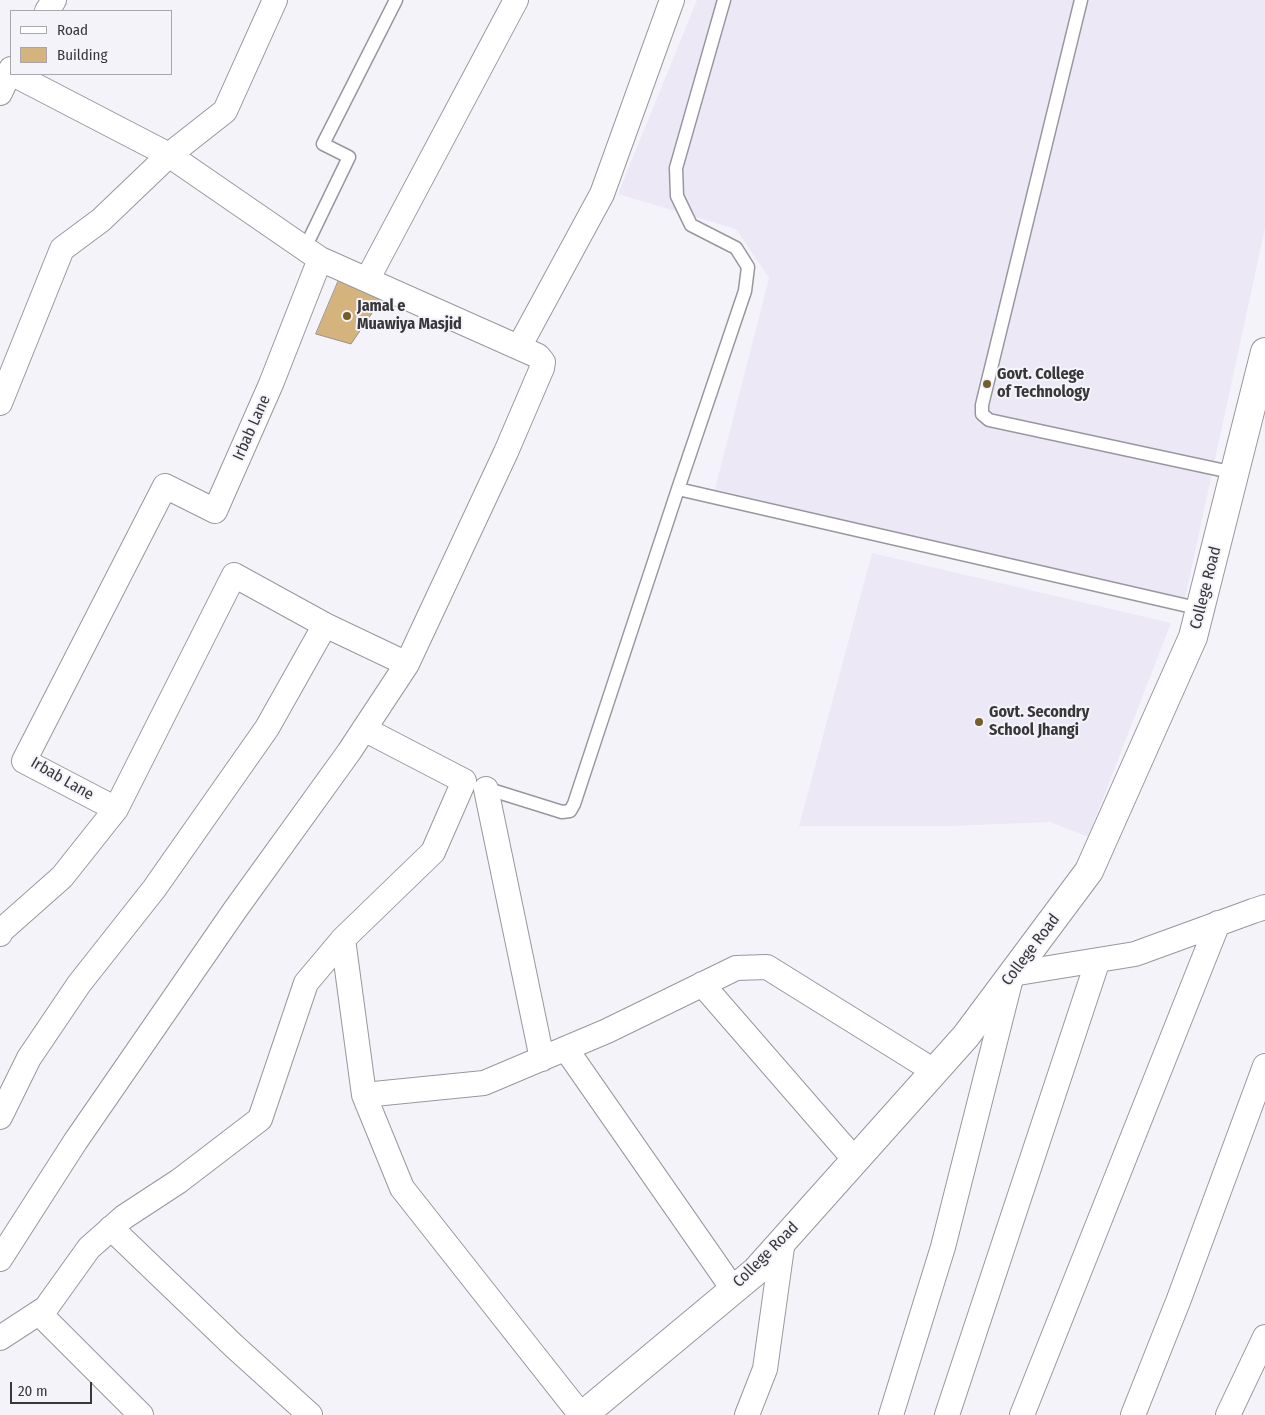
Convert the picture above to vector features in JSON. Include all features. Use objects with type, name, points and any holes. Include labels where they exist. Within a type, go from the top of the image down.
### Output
[{"type":"main road","name":"College Road","points":[[582,1415],[756,1271],[966,1036],[1089,871],[1193,637],[1265,352]]},
{"type":"street","points":[[0,403],[62,249],[101,220],[169,155],[225,111],[275,0]]},
{"type":"street","points":[[367,280],[516,0]]},
{"type":"street","points":[[519,347],[602,194],[672,0]]},
{"type":"street","points":[[0,93],[9,71]]},
{"type":"street","points":[[0,1259],[75,1142],[235,910],[349,752],[407,664],[506,452],[543,362],[538,356],[519,347],[313,254],[169,155],[17,75]]},
{"type":"street","name":"Irbab Lane","points":[[116,809],[24,761],[165,486],[215,510],[271,384],[313,254]]},
{"type":"street","points":[[0,932],[62,877],[116,809],[234,575],[325,625],[407,664]]},
{"type":"street","points":[[0,1117],[29,1058],[79,984],[154,890],[267,728],[325,625]]},
{"type":"street","points":[[364,729],[475,785],[542,1059]]},
{"type":"street","points":[[0,1338],[46,1308],[89,1248],[124,1217],[179,1181],[260,1119],[306,983],[343,939],[433,852],[475,785]]},
{"type":"street","points":[[891,1415],[943,1247],[1012,974],[1135,954],[1265,907]]},
{"type":"street","points":[[1022,1415],[1218,923]]},
{"type":"street","points":[[343,939],[364,1095],[402,1188],[582,1415]]},
{"type":"street","points":[[947,1415],[1098,960]]},
{"type":"street","points":[[364,1095],[484,1083],[607,1031],[736,968],[767,967],[934,1071]]},
{"type":"street","points":[[702,984],[855,1160]]},
{"type":"street","points":[[566,1049],[733,1290]]},
{"type":"street","points":[[1134,1415],[1265,1066]]},
{"type":"street","points":[[111,1228],[235,1347],[310,1415]]},
{"type":"street","points":[[747,1415],[766,1369],[783,1240]]},
{"type":"street","points":[[38,1312],[141,1415]]},
{"type":"street","points":[[1228,1415],[1265,1337]]},
{"type":"lane","points":[[313,254],[348,157],[323,144],[396,0]]},
{"type":"lane","points":[[475,785],[562,812],[570,811],[574,804],[745,291],[748,267],[736,248],[691,225],[677,196],[676,168],[724,0]]},
{"type":"lane","points":[[1081,0],[982,405],[982,414],[989,420],[1235,473]]},
{"type":"lane","points":[[678,489],[1201,609]]},
{"type":"shaded area","name":"Govt. College of Technology","points":[[697,0],[1265,0],[1265,228],[1184,603],[715,489],[769,278],[736,229],[618,194]]},
{"type":"shaded area","name":"Govt. Secondry School Jhangi","points":[[872,553],[1171,623],[1088,837],[1050,822],[952,826],[799,826]]},
{"type":"building","name":"Jamal e Muawiya Masjid","points":[[341,275],[383,297],[351,344],[316,334]]},
{"type":"place","name":"Jamal e Muawiya Masjid","points":[[347,316]]},
{"type":"place","name":"Govt. College of Technology","points":[[987,384]]},
{"type":"place","name":"Govt. Secondry School Jhangi","points":[[979,722]]}]
